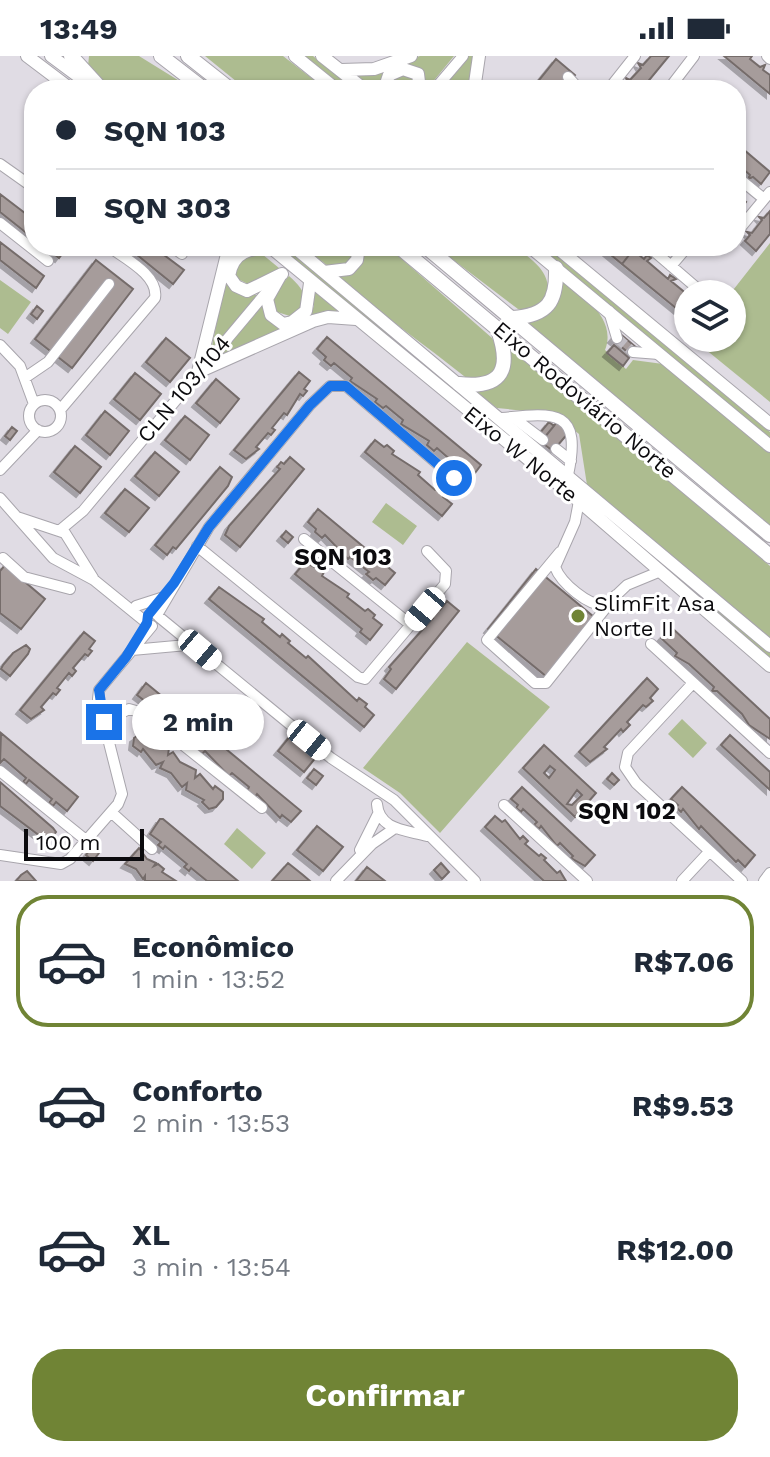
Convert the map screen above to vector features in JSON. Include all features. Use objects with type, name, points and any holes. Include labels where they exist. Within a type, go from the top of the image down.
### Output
[{"type":"highway","points":[[151,56],[179,70]]},
{"type":"highway","points":[[161,56],[192,80]]},
{"type":"highway","points":[[80,59],[93,80]]},
{"type":"highway","points":[[195,59],[219,80]]},
{"type":"highway","name":"Eixo Rodoviário Norte","points":[[410,256],[770,556]]},
{"type":"highway","name":"Eixo Rodoviário Norte","points":[[437,256],[770,535]]},
{"type":"highway","points":[[513,318],[538,314],[550,307],[556,289],[556,268]]},
{"type":"highway","points":[[459,384],[491,383],[500,375],[505,355],[498,329]]},
{"type":"main road","points":[[27,56],[59,80]]},
{"type":"main road","points":[[51,56],[85,80]]},
{"type":"main road","points":[[295,56],[325,80]]},
{"type":"main road","points":[[322,56],[353,80]]},
{"type":"main road","points":[[341,70],[374,69],[411,56]]},
{"type":"main road","points":[[475,80],[479,56]]},
{"type":"main road","points":[[387,80],[389,75],[403,69],[418,74],[419,80]]},
{"type":"main road","points":[[198,372],[227,256]]},
{"type":"main road","points":[[239,256],[233,262],[229,276],[236,286],[247,291],[284,271]]},
{"type":"main road","name":"Eixo W Norte","points":[[280,256],[579,501],[770,666]]},
{"type":"main road","name":"Eixo W Norte","points":[[308,256],[459,384],[508,418],[568,475],[770,646]]},
{"type":"main road","points":[[324,272],[349,269],[358,256]]},
{"type":"main road","points":[[541,256],[770,446]]},
{"type":"main road","points":[[567,256],[770,424]]},
{"type":"main road","points":[[284,271],[267,299],[271,315],[283,324],[292,322],[306,311],[310,283]]},
{"type":"main road","points":[[198,372],[313,321],[328,317],[356,319]]},
{"type":"street","points":[[443,80],[463,56]]},
{"type":"street","points":[[616,80],[635,56]]},
{"type":"street","points":[[676,80],[694,56]]},
{"type":"street","points":[[568,77],[571,80]]},
{"type":"street","points":[[0,164],[24,181]]},
{"type":"street","points":[[746,182],[767,195],[746,221]]},
{"type":"street","points":[[0,223],[24,242]]},
{"type":"street","points":[[42,256],[48,261]]},
{"type":"street","points":[[1,468],[38,430],[55,428],[60,420],[60,410],[155,298],[155,287],[145,274],[121,256]]},
{"type":"street","points":[[660,256],[687,280]]},
{"type":"street","points":[[671,266],[680,256]]},
{"type":"street","name":"CLN 103/104","points":[[70,538],[83,511],[284,271]]},
{"type":"street","points":[[26,377],[48,362],[109,284]]},
{"type":"street","points":[[609,311],[617,338]]},
{"type":"street","points":[[0,345],[13,357],[26,377],[34,404],[29,417],[38,430]]},
{"type":"street","points":[[633,352],[660,354]]},
{"type":"street","points":[[0,855],[54,865],[70,859],[111,812],[122,794],[99,690],[129,653],[197,546],[322,392],[337,384],[346,386],[454,478]]},
{"type":"street","points":[[34,404],[48,400],[60,410]]},
{"type":"street","points":[[508,418],[545,416],[564,421],[573,434],[568,475]]},
{"type":"street","points":[[508,418],[543,440]]},
{"type":"street","points":[[556,449],[571,461]]},
{"type":"street","points":[[579,501],[575,522],[560,552],[487,640],[535,683],[546,683],[616,595]]},
{"type":"street","points":[[6,507],[70,538],[94,580]]},
{"type":"street","points":[[6,507],[40,545],[61,562],[94,580],[200,650],[408,813],[475,881]]},
{"type":"street","name":"CLN 103/104","points":[[55,530],[83,511]]},
{"type":"street","points":[[40,545],[42,537],[55,530]]},
{"type":"street","points":[[304,539],[411,625]]},
{"type":"street","points":[[197,546],[362,679],[369,677],[447,577],[438,560],[427,551]]},
{"type":"street","points":[[61,562],[73,555],[75,548]]},
{"type":"street","points":[[560,552],[556,572],[583,597],[601,606],[635,580],[661,571]]},
{"type":"street","points":[[3,558],[24,577],[70,589]]},
{"type":"street","points":[[152,619],[174,583]]},
{"type":"street","points":[[117,597],[136,606],[187,645],[200,650]]},
{"type":"street","points":[[136,606],[164,597]]},
{"type":"street","points":[[651,644],[770,753]]},
{"type":"street","points":[[129,653],[187,645]]},
{"type":"street","points":[[693,683],[628,753],[625,767],[636,783],[742,881]]},
{"type":"street","points":[[104,722],[129,709],[143,713],[262,808]]},
{"type":"street","points":[[0,771],[87,841]]},
{"type":"street","points":[[360,778],[386,825],[429,837]]},
{"type":"street","points":[[353,862],[378,809],[387,797]]},
{"type":"street","points":[[504,805],[587,881]]},
{"type":"street","points":[[111,812],[152,849]]},
{"type":"street","points":[[336,881],[353,862],[407,824],[408,813]]},
{"type":"street","points":[[682,881],[709,852]]},
{"type":"street","points":[[764,881],[770,873]]},
{"type":"green space","points":[[89,56],[139,56],[178,80],[99,80],[88,66]]},
{"type":"green space","points":[[205,56],[283,56],[314,80],[235,80]]},
{"type":"green space","points":[[304,56],[313,56],[343,80],[334,80]]},
{"type":"green space","points":[[420,56],[454,56],[434,80],[423,80],[421,74],[384,73],[382,80],[357,80],[347,72],[382,69]]},
{"type":"green space","points":[[466,56],[474,56],[470,80],[446,80]]},
{"type":"green space","points":[[410,73],[413,80],[387,80]]},
{"type":"green space","points":[[770,243],[770,402],[709,352],[746,352],[746,280],[741,280]]},
{"type":"green space","points":[[230,256],[239,256],[228,272],[248,295],[257,295],[211,351]]},
{"type":"green space","points":[[264,256],[279,268],[262,281],[248,284],[234,277],[234,268],[244,257]]},
{"type":"green space","points":[[286,256],[295,256],[682,576],[770,653],[770,661]]},
{"type":"green space","points":[[315,256],[353,256],[347,264],[328,266]]},
{"type":"green space","points":[[353,256],[398,256],[492,338],[501,355],[494,376],[469,380],[333,274],[339,274]]},
{"type":"green space","points":[[448,256],[527,256],[544,274],[548,298],[529,311],[518,309]]},
{"type":"green space","points":[[548,256],[557,256],[756,420],[770,432],[770,440]]},
{"type":"green space","points":[[289,276],[304,296],[302,306],[293,317],[274,311],[271,297]]},
{"type":"green space","points":[[557,276],[594,307],[606,327],[608,338],[605,350],[626,369],[633,360],[663,364],[770,451],[770,528],[521,319],[537,317]]},
{"type":"green space","points":[[0,280],[31,302],[8,334],[0,328]]},
{"type":"green space","points":[[311,289],[343,314],[216,358],[266,297],[274,321],[311,312],[314,306]]},
{"type":"green space","points":[[509,347],[770,566],[770,645],[587,485],[579,434],[554,414],[497,408],[472,390],[481,391]]},
{"type":"green space","points":[[386,503],[417,526],[403,545],[372,522]]},
{"type":"green space","points":[[467,642],[550,707],[440,833],[400,793],[363,768]]},
{"type":"green space","points":[[682,719],[707,743],[693,758],[668,734]]},
{"type":"green space","points":[[237,828],[266,853],[252,869],[224,844]]},
{"type":"building","points":[[651,56],[669,56],[649,80],[630,80],[641,68],[638,63],[643,65]]},
{"type":"building","points":[[724,56],[752,56],[750,59],[760,67],[765,65],[763,70],[770,75],[770,94]]},
{"type":"building","points":[[556,59],[575,75],[571,80],[539,80]]},
{"type":"building","points":[[746,152],[770,172],[761,184],[753,177],[748,179],[750,175],[746,172]]},
{"type":"building","points":[[0,194],[24,212],[24,231],[0,212]]},
{"type":"building","points":[[770,211],[770,234],[756,251],[746,242],[750,235],[747,232],[752,233],[762,220],[759,217],[764,218]]},
{"type":"building","points":[[0,242],[44,276],[36,288],[0,260]]},
{"type":"building","points":[[138,256],[165,256],[184,270],[173,284]]},
{"type":"building","points":[[612,256],[628,256],[622,264]]},
{"type":"building","points":[[628,256],[644,259],[648,256],[651,258],[647,261],[668,279],[670,275],[676,279],[671,281],[674,283],[674,307],[622,264]]},
{"type":"building","points":[[96,260],[133,289],[72,368],[35,339]]},
{"type":"building","points":[[37,306],[43,311],[37,319],[31,314]]},
{"type":"building","points":[[618,332],[637,348],[631,355],[612,339]]},
{"type":"building","points":[[327,337],[481,465],[472,477],[452,466],[454,463],[437,448],[434,451],[427,445],[429,441],[401,424],[403,420],[386,406],[383,408],[375,402],[377,399],[350,381],[352,378],[334,363],[331,366],[324,360],[326,357],[317,349]]},
{"type":"building","points":[[166,338],[190,358],[170,382],[146,362]]},
{"type":"building","points":[[614,345],[629,358],[623,366],[607,353]]},
{"type":"building","points":[[299,372],[310,381],[304,389],[307,391],[303,396],[300,394],[287,415],[284,413],[272,428],[275,430],[271,435],[268,433],[256,447],[259,449],[246,459],[234,450]]},
{"type":"building","points":[[135,373],[161,394],[140,420],[114,399]]},
{"type":"building","points":[[216,379],[239,399],[220,423],[196,403]]},
{"type":"building","points":[[105,411],[129,431],[110,455],[86,435]]},
{"type":"building","points":[[185,416],[209,435],[190,460],[165,440]]},
{"type":"building","points":[[549,422],[554,426],[544,438],[539,434]]},
{"type":"building","points":[[557,422],[569,432],[553,451],[541,442]]},
{"type":"building","points":[[12,427],[17,431],[10,440],[5,436]]},
{"type":"building","points":[[375,440],[384,447],[387,445],[394,451],[392,454],[420,472],[418,475],[435,490],[438,487],[445,493],[443,497],[452,504],[442,516],[365,452]]},
{"type":"building","points":[[75,446],[101,467],[80,493],[54,472]]},
{"type":"building","points":[[155,452],[179,472],[159,496],[135,476]]},
{"type":"building","points":[[290,457],[304,469],[240,547],[225,535],[229,526],[280,469],[277,467],[281,462],[284,464]]},
{"type":"building","points":[[220,467],[232,477],[228,486],[176,549],[173,547],[167,555],[155,545]]},
{"type":"building","points":[[125,489],[149,508],[129,532],[105,513]]},
{"type":"building","points":[[318,509],[395,573],[385,585],[376,578],[373,580],[366,574],[369,572],[350,557],[348,559],[325,535],[322,538],[315,532],[316,529],[308,522]]},
{"type":"building","points":[[286,531],[293,537],[288,543],[281,537]]},
{"type":"building","points":[[305,562],[324,572],[322,576],[349,594],[347,597],[365,611],[368,609],[375,615],[373,618],[382,625],[370,640],[360,632],[362,629],[295,574]]},
{"type":"building","points":[[5,565],[45,599],[21,629],[0,613],[0,571]]},
{"type":"building","points":[[536,569],[600,622],[552,681],[488,629]]},
{"type":"building","points":[[219,587],[264,619],[262,622],[280,637],[282,634],[290,641],[288,643],[306,658],[308,656],[357,701],[359,698],[367,704],[365,707],[374,715],[364,727],[209,599]]},
{"type":"building","points":[[447,601],[459,611],[396,689],[384,679],[391,669],[389,667],[433,618],[431,616],[437,608],[440,610]]},
{"type":"building","points":[[671,627],[770,719],[770,739],[749,725],[742,714],[717,691],[712,691],[714,687],[689,664],[675,656],[677,653],[661,638]]},
{"type":"building","points":[[84,632],[95,641],[89,649],[92,651],[88,656],[85,654],[73,668],[76,671],[72,676],[69,673],[57,688],[60,690],[56,695],[53,693],[41,707],[44,710],[31,719],[20,710]]},
{"type":"building","points":[[26,645],[30,649],[28,654],[10,676],[1,669],[3,665],[13,653]]},
{"type":"building","points":[[647,678],[658,689],[650,698],[653,701],[646,707],[643,705],[627,722],[630,725],[623,732],[621,729],[604,747],[607,749],[590,762],[579,752]]},
{"type":"building","points":[[146,683],[301,811],[291,822],[282,815],[280,818],[257,794],[255,797],[247,791],[249,787],[232,773],[229,776],[205,751],[202,754],[194,747],[197,744],[179,730],[176,733],[154,709],[152,712],[143,706],[146,702],[137,695]]},
{"type":"building","points":[[146,730],[157,743],[169,748],[168,755],[173,752],[180,762],[196,770],[195,778],[200,774],[213,789],[215,786],[223,792],[223,799],[216,807],[209,809],[202,802],[204,800],[186,790],[187,783],[182,787],[171,773],[160,768],[163,762],[156,765],[143,749],[141,752],[133,746],[134,738]]},
{"type":"building","points":[[1,733],[78,797],[67,811],[56,802],[53,806],[49,803],[52,799],[29,780],[26,784],[23,782],[26,778],[4,759],[0,763]]},
{"type":"building","points":[[291,735],[317,756],[304,772],[278,751]]},
{"type":"building","points":[[730,735],[770,772],[770,790],[721,745]]},
{"type":"building","points":[[544,745],[596,793],[575,817],[523,768]],"holes":[[[550,766],[555,770],[549,778],[544,773]],[[577,790],[582,795],[572,805],[567,804]]]},
{"type":"building","points":[[314,769],[323,776],[316,785],[307,778]]},
{"type":"building","points":[[612,773],[619,780],[614,785],[607,779]]},
{"type":"building","points":[[0,782],[53,828],[56,832],[48,842],[0,806]]},
{"type":"building","points":[[522,787],[595,855],[585,866],[571,858],[573,856],[560,843],[557,846],[541,826],[539,829],[534,825],[537,822],[523,809],[521,812],[516,808],[518,805],[511,799]]},
{"type":"building","points":[[682,787],[755,855],[745,867],[738,860],[736,862],[701,826],[699,829],[683,809],[681,812],[676,807],[678,805],[671,799]]},
{"type":"building","points":[[495,816],[502,822],[505,820],[520,839],[523,836],[528,841],[525,844],[546,858],[544,860],[557,873],[560,871],[566,881],[544,881],[485,827]]},
{"type":"building","points":[[160,819],[238,881],[207,881],[191,868],[189,871],[184,867],[187,864],[165,846],[163,849],[158,845],[161,842],[150,834]]},
{"type":"building","points":[[317,826],[343,847],[323,871],[297,850]]},
{"type":"building","points":[[92,847],[99,853],[93,861],[86,855]]},
{"type":"building","points":[[139,848],[147,859],[156,863],[154,866],[158,864],[164,869],[162,872],[176,881],[145,881],[145,876],[143,879],[136,869],[125,864]]},
{"type":"building","points":[[288,863],[303,875],[310,881],[272,881]]},
{"type":"building","points":[[441,863],[449,872],[442,879],[434,870]]},
{"type":"building","points":[[367,867],[385,881],[356,881]]},
{"type":"building","points":[[27,871],[36,881],[16,881],[21,875]]},
{"type":"tunnel","points":[[617,338],[633,352]]},
{"type":"place","name":"SlimFit Asa Norte II","points":[[578,616]]},
{"type":"district","name":"SQN 103","points":[[343,557]]},
{"type":"district","name":"SQN 102","points":[[627,811]]},
{"type":"route","points":[[104,722],[99,690],[126,657],[147,623],[146,617],[153,613],[174,583],[209,527],[310,405],[330,386],[346,386],[454,478]]}]
